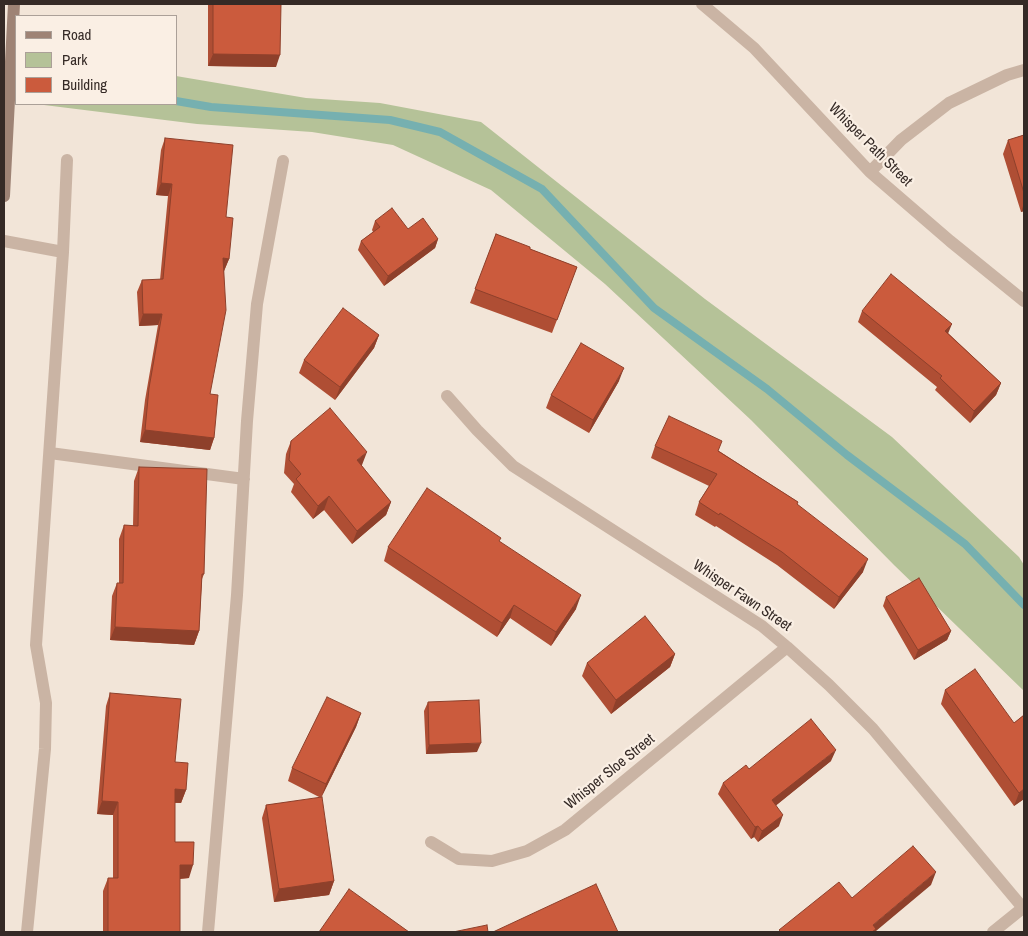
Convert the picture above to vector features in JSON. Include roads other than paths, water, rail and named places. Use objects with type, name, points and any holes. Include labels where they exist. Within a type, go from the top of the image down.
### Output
[{"type":"main road","points":[[4,196],[14,4]]},
{"type":"street","name":"Whisper Path Street","points":[[702,4],[754,48],[870,172],[950,241],[1024,301]]},
{"type":"street","points":[[870,172],[900,140],[949,104],[1007,75],[1024,70]]},
{"type":"street","points":[[27,932],[45,749],[46,703],[36,645],[63,252],[67,160]]},
{"type":"street","points":[[208,932],[237,595],[248,412],[257,304],[283,161]]},
{"type":"street","points":[[4,240],[63,252]]},
{"type":"street","name":"Whisper Fawn Street","points":[[447,396],[513,466],[762,626],[787,647],[873,729],[1024,907]]},
{"type":"street","points":[[50,453],[244,479]]},
{"type":"street","name":"Whisper Sloe Street","points":[[431,842],[459,859],[492,861],[526,851],[565,830],[787,647]]},
{"type":"street","points":[[993,932],[1024,907]]},
{"type":"waterway","points":[[178,101],[211,107],[390,120],[440,132],[542,189],[654,308],[767,389],[847,455],[965,544],[1024,605]]}]
